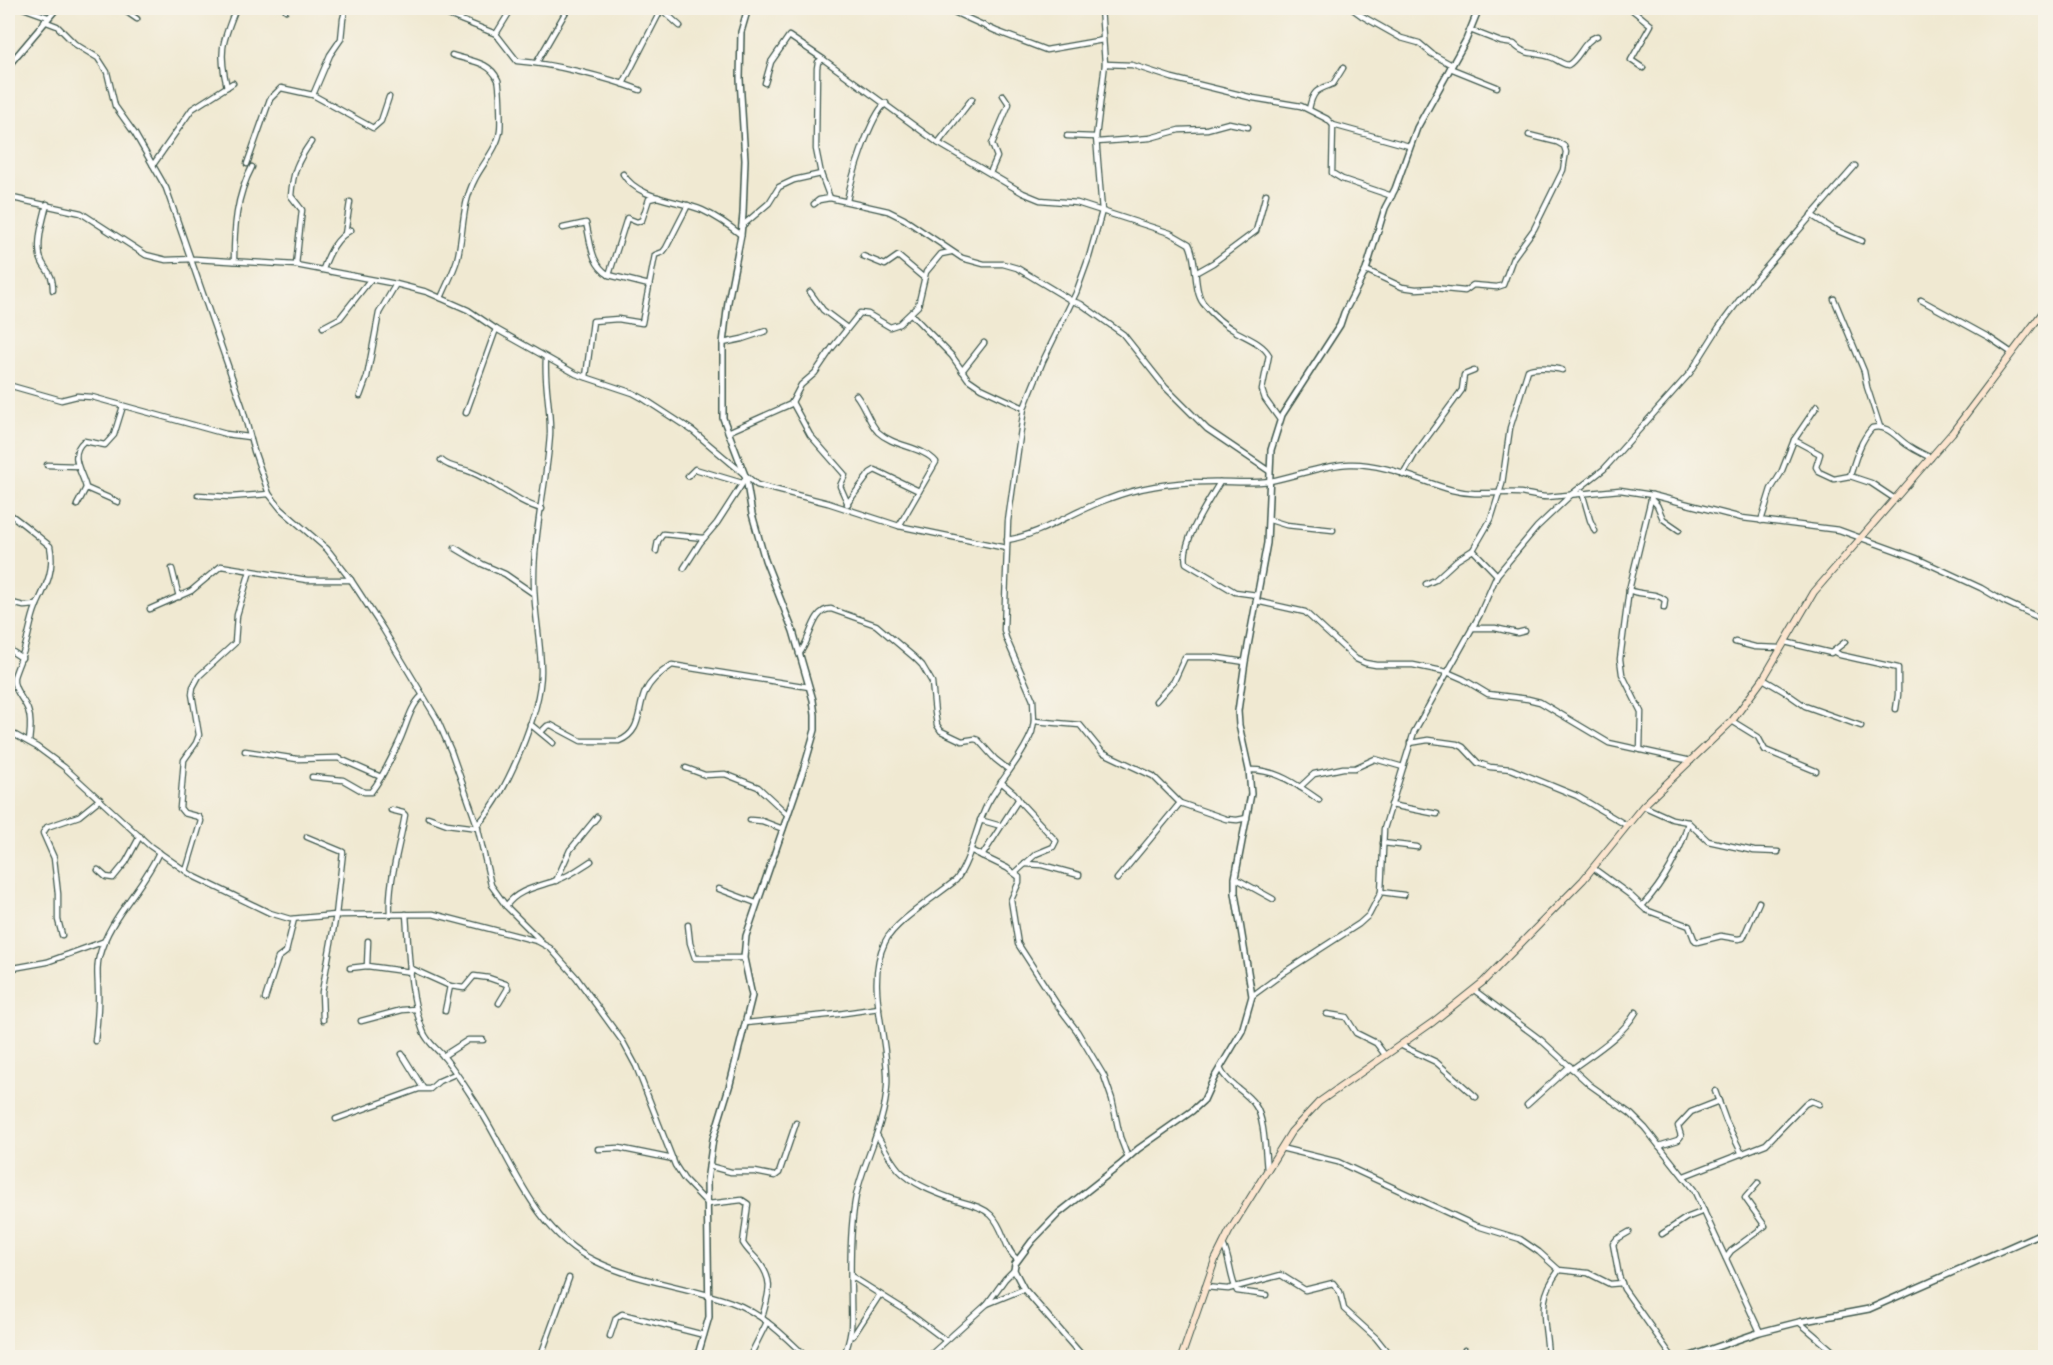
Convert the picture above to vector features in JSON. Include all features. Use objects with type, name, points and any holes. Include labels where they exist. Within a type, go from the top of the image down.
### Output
[{"type":"main road","points":[[1181,1358],[1205,1287],[1223,1244],[1281,1148],[1310,1109],[1474,990],[1593,868],[1643,806],[1732,721],[1763,679],[1814,592],[1952,433],[2046,308]]},
{"type":"street","points":[[23,8],[57,26],[75,44],[104,64],[116,106],[166,188],[242,406],[249,437],[269,494],[281,509],[327,549],[351,580],[423,696],[451,751],[477,826],[491,885],[506,906],[576,977],[623,1042],[636,1066],[673,1159],[684,1179],[708,1204]]},
{"type":"street","points":[[8,66],[57,8]]},
{"type":"street","points":[[121,8],[137,19]]},
{"type":"street","points":[[227,87],[221,58],[225,34],[236,8]]},
{"type":"street","points":[[314,95],[330,56],[341,39],[346,8]]},
{"type":"street","points":[[431,8],[496,34],[517,61],[537,62],[640,90]]},
{"type":"street","points":[[496,34],[512,8]]},
{"type":"street","points":[[537,62],[568,8]]},
{"type":"street","points":[[623,84],[661,8],[680,26]]},
{"type":"street","points":[[697,1358],[709,1317],[709,1166],[714,1132],[730,1084],[752,996],[744,958],[746,936],[815,730],[815,715],[809,687],[787,614],[765,560],[744,480],[723,418],[723,343],[742,226],[745,160],[740,78],[741,32],[748,8]]},
{"type":"street","points":[[945,8],[955,10],[996,31],[1046,50],[1103,40]]},
{"type":"street","points":[[851,1339],[852,1240],[856,1197],[877,1134],[888,1085],[879,1008],[879,967],[883,946],[887,938],[904,921],[956,880],[962,872],[980,820],[1008,770],[1030,739],[1034,721],[1033,700],[1004,630],[1006,540],[1024,408],[1072,301],[1089,257],[1102,211],[1096,139],[1106,64],[1101,8]]},
{"type":"street","points":[[1350,8],[1401,38],[1419,43],[1451,67],[1497,87]]},
{"type":"street","points":[[927,1358],[987,1304],[1014,1270],[1017,1258],[1059,1213],[1138,1149],[1199,1105],[1242,1031],[1252,996],[1235,893],[1235,878],[1251,794],[1249,770],[1238,719],[1245,662],[1268,543],[1271,450],[1280,420],[1340,325],[1344,312],[1366,270],[1384,208],[1392,196],[1417,128],[1451,67],[1479,8]]},
{"type":"street","points":[[1630,8],[1651,25],[1631,60],[1643,68]]},
{"type":"street","points":[[1470,30],[1501,42],[1514,44],[1534,55],[1548,56],[1563,64],[1574,61],[1592,38],[1597,36]]},
{"type":"street","points":[[765,83],[771,62],[789,36],[886,103],[938,143],[1023,193],[1040,200],[1077,203],[1170,233],[1182,240],[1191,249],[1201,301],[1229,327],[1262,346],[1269,355],[1263,395],[1280,420]]},
{"type":"street","points":[[441,298],[457,259],[461,227],[470,192],[500,132],[500,86],[496,77],[490,69],[476,61],[452,55]]},
{"type":"street","points":[[823,58],[818,62],[817,68],[816,143],[821,174],[830,198]]},
{"type":"street","points":[[1106,64],[1132,65],[1172,78],[1253,98],[1301,106],[1327,119],[1333,125],[1410,146]]},
{"type":"street","points":[[1309,109],[1315,92],[1333,84],[1343,68]]},
{"type":"street","points":[[153,165],[186,115],[199,103],[233,83]]},
{"type":"street","points":[[234,261],[234,226],[238,206],[270,99],[281,88],[314,95],[373,128],[381,121],[388,97]]},
{"type":"street","points":[[990,173],[997,157],[992,144],[1009,104],[1003,95]]},
{"type":"street","points":[[938,143],[972,99]]},
{"type":"street","points":[[847,201],[851,180],[874,117],[886,103]]},
{"type":"street","points":[[1067,136],[1096,139],[1150,138],[1179,130],[1208,129],[1229,123],[1248,127]]},
{"type":"street","points":[[1333,125],[1332,173],[1342,179],[1392,196]]},
{"type":"street","points":[[1366,270],[1402,287],[1416,289],[1465,291],[1473,285],[1497,287],[1503,285],[1513,258],[1534,230],[1563,170],[1566,152],[1564,146],[1530,135]]},
{"type":"street","points":[[296,265],[302,210],[291,196],[293,174],[297,161],[311,142]]},
{"type":"street","points":[[1252,996],[1286,971],[1364,921],[1369,915],[1381,892],[1384,829],[1410,743],[1421,717],[1472,628],[1497,575],[1537,527],[1573,493],[1604,470],[1690,373],[1719,327],[1749,287],[1855,166]]},
{"type":"street","points":[[622,174],[633,185],[658,197],[703,211],[741,235]]},
{"type":"street","points":[[742,226],[768,203],[779,187],[794,180],[821,174]]},
{"type":"street","points":[[1197,272],[1256,231],[1266,194]]},
{"type":"street","points":[[8,197],[81,213],[146,255],[166,260],[296,265],[420,289],[468,310],[546,358],[633,393],[693,431],[744,480]]},
{"type":"street","points":[[609,275],[627,218],[637,222],[642,220],[649,199],[658,197]]},
{"type":"street","points":[[814,204],[819,200],[830,198],[875,207],[897,215],[962,258],[979,263],[1003,264],[1017,268],[1081,304],[1123,334],[1165,387],[1207,429],[1269,471]]},
{"type":"street","points":[[345,234],[350,202]]},
{"type":"street","points":[[47,204],[41,230],[40,255],[42,264],[53,278],[53,290]]},
{"type":"street","points":[[586,376],[593,321],[618,319],[642,323],[655,255],[666,248],[688,205]]},
{"type":"street","points":[[1812,215],[1833,229],[1862,242]]},
{"type":"street","points":[[563,228],[586,223],[593,256],[601,269],[609,275],[649,285]]},
{"type":"street","points":[[323,269],[331,249],[351,230]]},
{"type":"street","points":[[728,432],[760,419],[792,402],[801,385],[815,374],[857,316],[864,313],[890,327],[899,324],[911,314],[921,298],[926,272],[941,254],[951,252]]},
{"type":"street","points":[[863,256],[885,265],[898,256],[924,278]]},
{"type":"street","points":[[323,327],[340,318],[370,280]]},
{"type":"street","points":[[360,396],[367,377],[379,313],[396,284]]},
{"type":"street","points":[[810,292],[823,310],[847,328]]},
{"type":"street","points":[[1834,299],[1864,371],[1880,427]]},
{"type":"street","points":[[1921,300],[1990,338],[2012,353]]},
{"type":"street","points":[[911,314],[952,356],[968,378],[981,388],[1024,408]]},
{"type":"street","points":[[466,413],[496,328]]},
{"type":"street","points":[[723,343],[766,331]]},
{"type":"street","points":[[962,371],[984,343]]},
{"type":"street","points":[[477,826],[506,783],[530,724],[540,690],[541,675],[534,594],[536,538],[542,509],[550,432],[546,358]]},
{"type":"street","points":[[1426,584],[1435,580],[1457,560],[1473,550],[1494,512],[1502,484],[1510,428],[1528,369],[1536,366],[1547,370],[1562,370]]},
{"type":"street","points":[[1403,475],[1415,454],[1462,390],[1464,375],[1474,371]]},
{"type":"street","points":[[8,385],[61,400],[82,395],[226,434],[249,437]]},
{"type":"street","points":[[856,395],[878,431],[935,460],[899,526]]},
{"type":"street","points":[[792,402],[810,435],[845,475],[840,486],[846,506]]},
{"type":"street","points":[[118,502],[86,488],[76,460],[80,443],[84,441],[105,445],[110,441],[123,406]]},
{"type":"street","points":[[1761,521],[1769,493],[1781,473],[1794,440],[1817,406]]},
{"type":"street","points":[[1850,476],[1869,430],[1880,427],[1889,430],[1907,445],[1931,458]]},
{"type":"street","points":[[1794,440],[1820,454],[1816,467],[1819,472],[1834,479],[1850,476],[1880,487],[1895,499]]},
{"type":"street","points":[[441,460],[452,468],[476,474],[522,501],[542,509]]},
{"type":"street","points":[[1006,540],[1021,538],[1107,499],[1143,488],[1179,483],[1270,481],[1310,470],[1348,464],[1376,466],[1473,494],[1522,493],[1535,497],[1547,497],[1620,490],[1761,521],[1826,528],[1916,558],[2046,621]]},
{"type":"street","points":[[47,465],[77,466]]},
{"type":"street","points":[[688,477],[696,469],[744,480],[762,488],[846,506],[899,526],[1006,548]]},
{"type":"street","points":[[846,506],[870,473],[875,470],[919,491]]},
{"type":"street","points":[[684,568],[704,538],[717,524],[744,480]]},
{"type":"street","points":[[1220,482],[1197,523],[1188,543],[1185,558],[1186,563],[1210,579],[1235,592],[1305,612],[1356,659],[1365,663],[1413,665],[1446,672],[1488,694],[1540,702],[1609,743],[1691,761]]},
{"type":"street","points":[[77,505],[86,488]]},
{"type":"street","points":[[1582,492],[1595,531]]},
{"type":"street","points":[[198,495],[230,497],[269,494]]},
{"type":"street","points":[[1651,497],[1663,519],[1679,530]]},
{"type":"street","points":[[1640,750],[1641,712],[1620,668],[1629,590],[1651,497]]},
{"type":"street","points":[[8,513],[50,546],[51,570],[45,591],[37,605],[14,678],[14,684],[30,716],[29,742]]},
{"type":"street","points":[[1270,520],[1286,525],[1334,530]]},
{"type":"street","points":[[656,551],[657,540],[663,534],[704,538]]},
{"type":"street","points":[[455,548],[505,574],[534,594]]},
{"type":"street","points":[[1473,550],[1497,575]]},
{"type":"street","points":[[150,609],[190,591],[221,566],[308,580],[351,580]]},
{"type":"street","points":[[172,569],[179,597]]},
{"type":"street","points":[[186,871],[201,821],[199,817],[184,813],[180,808],[182,765],[199,735],[192,694],[193,687],[199,676],[235,643],[237,615],[250,570]]},
{"type":"street","points":[[1629,590],[1656,594],[1665,600],[1664,608]]},
{"type":"street","points":[[8,602],[24,606],[37,605]]},
{"type":"street","points":[[799,654],[807,644],[819,613],[825,609],[831,609],[876,626],[915,658],[928,674],[934,689],[937,725],[941,731],[962,741],[978,740],[1008,770]]},
{"type":"street","points":[[1472,628],[1495,628],[1517,633],[1525,631]]},
{"type":"street","points":[[1735,642],[1755,647],[1781,648]]},
{"type":"street","points":[[1785,642],[1898,668],[1896,709]]},
{"type":"street","points":[[1835,652],[1845,642]]},
{"type":"street","points":[[8,649],[22,658]]},
{"type":"street","points":[[1156,701],[1174,681],[1185,657],[1212,657],[1245,662]]},
{"type":"street","points":[[541,732],[551,725],[581,741],[624,739],[638,722],[644,694],[648,687],[672,665],[809,687]]},
{"type":"street","points":[[1763,679],[1805,706],[1862,726]]},
{"type":"street","points":[[312,777],[343,780],[368,792],[381,777],[416,704],[423,696]]},
{"type":"street","points":[[1034,721],[1080,725],[1102,752],[1153,776],[1180,803],[1226,819],[1247,818]]},
{"type":"street","points":[[1732,721],[1758,737],[1765,750],[1816,771]]},
{"type":"street","points":[[530,724],[553,743]]},
{"type":"street","points":[[8,731],[29,742],[64,767],[159,852],[186,871],[270,913],[294,920],[336,915],[434,914],[544,944]]},
{"type":"street","points":[[1410,743],[1428,740],[1457,744],[1463,747],[1478,763],[1511,769],[1577,796],[1626,825]]},
{"type":"street","points":[[244,751],[297,759],[338,758],[381,777]]},
{"type":"street","points":[[1300,787],[1314,774],[1355,768],[1375,759],[1403,767]]},
{"type":"street","points":[[686,768],[705,775],[725,774],[758,787],[788,815]]},
{"type":"street","points":[[1249,770],[1273,772],[1319,800]]},
{"type":"street","points":[[1001,782],[1014,792],[1018,800],[1056,841],[1053,847],[1036,854],[1015,873]]},
{"type":"street","points":[[63,935],[58,920],[54,858],[43,833],[47,826],[79,816],[100,799]]},
{"type":"street","points":[[982,856],[1018,800]]},
{"type":"street","points":[[1117,879],[1180,803]]},
{"type":"street","points":[[1391,805],[1437,814]]},
{"type":"street","points":[[1643,806],[1672,819],[1688,822],[1708,841],[1754,851],[1778,852]]},
{"type":"street","points":[[390,915],[390,888],[405,815],[391,810]]},
{"type":"street","points":[[428,817],[447,824],[477,826]]},
{"type":"street","points":[[556,881],[570,850],[597,817]]},
{"type":"street","points":[[750,820],[762,820],[783,829]]},
{"type":"street","points":[[980,820],[1001,826]]},
{"type":"street","points":[[1642,906],[1652,895],[1683,843],[1688,822]]},
{"type":"street","points":[[98,870],[106,877],[113,878],[126,862],[141,836]]},
{"type":"street","points":[[307,837],[343,852],[336,915],[328,948],[322,992],[324,1020]]},
{"type":"street","points":[[1383,843],[1417,847]]},
{"type":"street","points":[[970,850],[1015,873],[1019,882],[1011,900],[1018,944],[1077,1031],[1104,1076],[1128,1158]]},
{"type":"street","points":[[95,1041],[99,956],[117,920],[151,870],[159,852]]},
{"type":"street","points":[[506,906],[524,891],[574,873],[591,861]]},
{"type":"street","points":[[1025,864],[1079,875]]},
{"type":"street","points":[[1593,868],[1650,912],[1689,926],[1697,942],[1721,936],[1743,938],[1759,902]]},
{"type":"street","points":[[1235,878],[1273,899]]},
{"type":"street","points":[[719,889],[756,903]]},
{"type":"street","points":[[1381,892],[1404,895]]},
{"type":"street","points":[[406,915],[416,1009],[424,1035],[443,1056],[485,1118],[534,1206],[547,1224],[567,1244],[597,1262],[630,1275],[731,1302],[762,1318],[807,1358]]},
{"type":"street","points":[[265,999],[278,958],[286,951],[294,920]]},
{"type":"street","points":[[688,926],[695,958],[744,958]]},
{"type":"street","points":[[8,969],[47,962],[105,941]]},
{"type":"street","points":[[367,966],[368,941]]},
{"type":"street","points":[[350,968],[367,966],[411,970],[450,986],[464,988],[474,976],[500,981],[508,988],[499,1003]]},
{"type":"street","points":[[445,1011],[450,986]]},
{"type":"street","points":[[1474,990],[1541,1040],[1596,1089],[1631,1114],[1659,1146],[1694,1190],[1760,1332]]},
{"type":"street","points":[[746,1023],[879,1008]]},
{"type":"street","points":[[361,1022],[402,1010],[416,1009]]},
{"type":"street","points":[[1527,1105],[1571,1068],[1606,1044],[1627,1025],[1636,1012]]},
{"type":"street","points":[[1327,1014],[1346,1017],[1356,1033],[1376,1043],[1385,1055]]},
{"type":"street","points":[[443,1056],[468,1040],[483,1040]]},
{"type":"street","points":[[1400,1045],[1436,1062],[1476,1097]]},
{"type":"street","points":[[402,1054],[423,1088]]},
{"type":"street","points":[[1220,1068],[1227,1080],[1250,1098],[1257,1107],[1262,1123],[1267,1170]]},
{"type":"street","points":[[336,1119],[423,1088],[430,1089],[455,1074]]},
{"type":"street","points":[[1714,1091],[1742,1154]]},
{"type":"street","points":[[1659,1146],[1678,1140],[1681,1136],[1678,1126],[1691,1112],[1719,1101]]},
{"type":"street","points":[[1684,1176],[1766,1144],[1808,1102],[1819,1104]]},
{"type":"street","points":[[709,1166],[731,1172],[755,1172],[775,1176],[779,1173],[796,1123]]},
{"type":"street","points":[[877,1134],[893,1162],[907,1177],[954,1200],[979,1207],[989,1214],[1001,1228],[1012,1255],[1017,1258]]},
{"type":"street","points":[[598,1149],[619,1148],[673,1159]]},
{"type":"street","points":[[1281,1148],[1338,1162],[1474,1225],[1520,1239],[1559,1270],[1588,1273],[1610,1284],[1622,1283]]},
{"type":"street","points":[[1726,1258],[1731,1251],[1765,1226],[1745,1198],[1758,1183]]},
{"type":"street","points":[[708,1204],[742,1200],[748,1204],[743,1243],[765,1270],[770,1283],[762,1318]]},
{"type":"street","points":[[1662,1234],[1686,1218],[1704,1211]]},
{"type":"street","points":[[1684,1358],[1760,1332],[1798,1322],[1869,1309],[2046,1231]]},
{"type":"street","points":[[1629,1232],[1613,1244],[1624,1289],[1673,1358]]},
{"type":"street","points":[[1223,1244],[1232,1268],[1234,1287]]},
{"type":"street","points":[[1014,1270],[1024,1289],[1084,1358]]},
{"type":"street","points":[[1548,1358],[1543,1305],[1548,1285],[1559,1270]]},
{"type":"street","points":[[1205,1287],[1219,1289],[1234,1287],[1281,1275],[1305,1290],[1333,1283],[1340,1292],[1344,1310],[1376,1338],[1392,1358]]},
{"type":"street","points":[[851,1276],[879,1296],[905,1310],[945,1340]]},
{"type":"street","points":[[540,1358],[569,1278]]},
{"type":"street","points":[[1234,1287],[1242,1292],[1266,1295]]},
{"type":"street","points":[[987,1304],[1024,1289]]},
{"type":"street","points":[[843,1358],[851,1339],[879,1296]]},
{"type":"street","points":[[609,1336],[616,1318],[622,1314],[705,1335]]},
{"type":"street","points":[[749,1358],[767,1322]]},
{"type":"street","points":[[1798,1322],[1841,1358]]},
{"type":"street","points":[[1465,1350],[1467,1358]]}]
